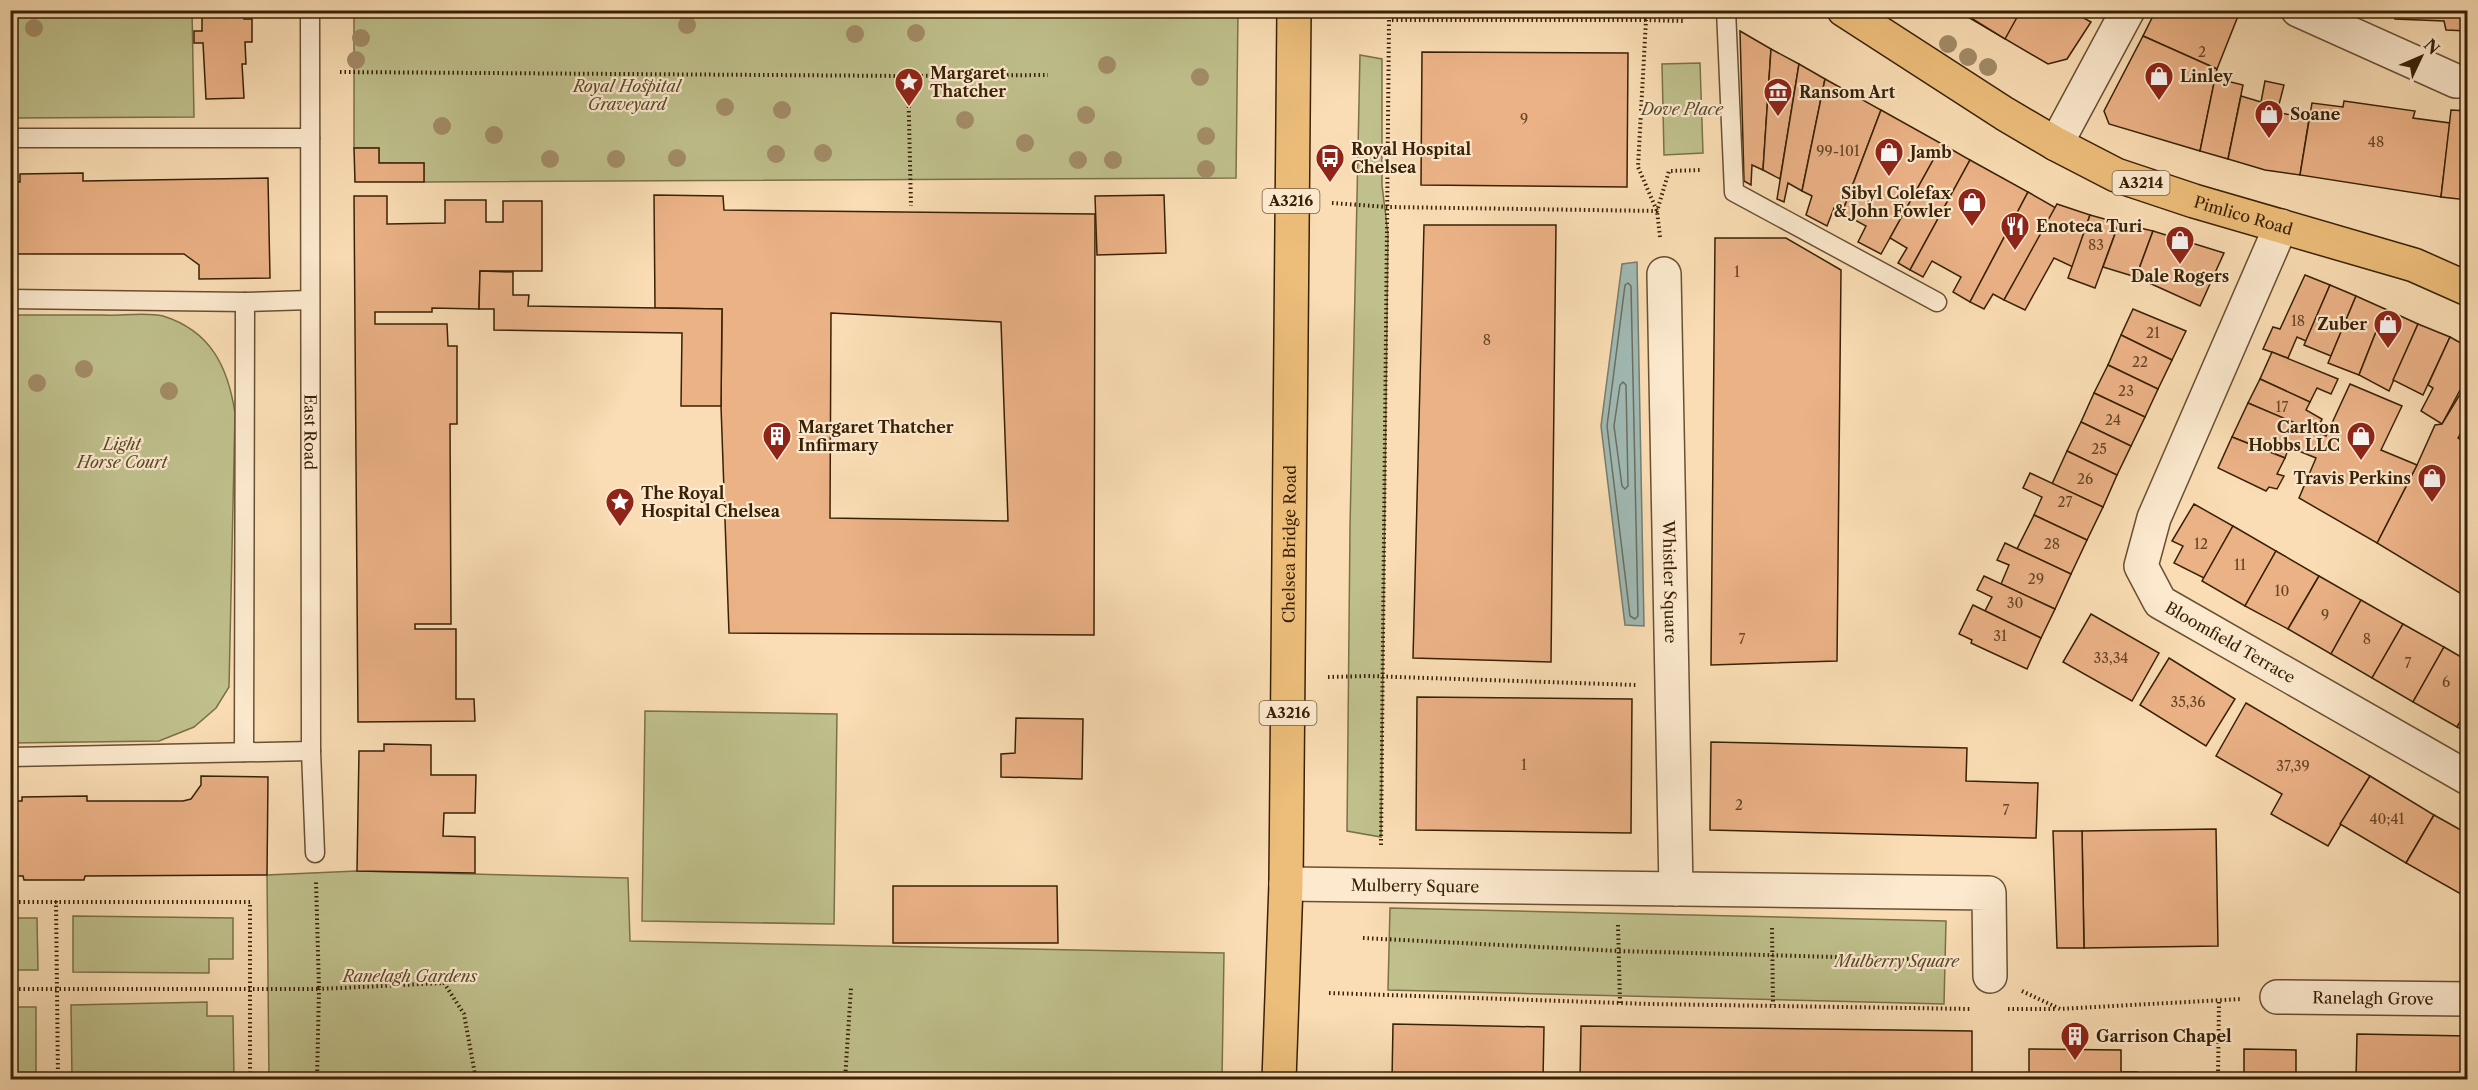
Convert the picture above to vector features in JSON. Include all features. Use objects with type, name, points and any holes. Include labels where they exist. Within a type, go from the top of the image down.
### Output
[{"type":"main road","name":"Chelsea Bridge Road","points":[[1280,1080],[1286,884],[1294,10]]},
{"type":"main road","name":"Pimlico Road","points":[[1844,10],[2056,144],[2116,175],[2194,201],[2414,265],[2468,289]]},
{"type":"street","points":[[2056,144],[2128,10]]},
{"type":"street","points":[[2298,10],[2456,81],[2468,81]]},
{"type":"street","name":"Bloomfield Terrace","points":[[2281,226],[2154,518],[2141,566],[2160,602],[2468,778]]},
{"type":"street","name":"Whistler Square","points":[[1664,274],[1676,889]]},
{"type":"street","name":"Mulberry Square","points":[[1286,884],[1989,893],[1990,976]]},
{"type":"street","name":"Ranelagh Grove","points":[[2277,997],[2468,999]]},
{"type":"lane","name":"East Road","points":[[310,10],[311,751],[315,853]]},
{"type":"lane","points":[[1726,10],[1734,192],[1937,302]]},
{"type":"lane","points":[[10,138],[310,138]]},
{"type":"lane","points":[[10,299],[244,302],[310,300]]},
{"type":"lane","points":[[244,302],[244,752]]},
{"type":"lane","points":[[10,757],[311,751]]},
{"type":"path","points":[[1382,845],[1389,20],[1683,21],[1683,10]]},
{"type":"path","points":[[1646,20],[1638,167],[1657,211],[1664,274]]},
{"type":"path","points":[[310,72],[1048,75]]},
{"type":"path","points":[[908,76],[911,206]]},
{"type":"path","points":[[1657,211],[1669,171],[1733,169]]},
{"type":"path","points":[[1332,203],[1388,207],[1657,211]]},
{"type":"path","points":[[1328,677],[1382,676],[1673,686]]},
{"type":"path","points":[[315,853],[319,989],[317,1080]]},
{"type":"path","points":[[1617,888],[1620,1003]]},
{"type":"path","points":[[1773,1005],[1771,955],[1774,890]]},
{"type":"path","points":[[56,901],[58,1080]]},
{"type":"path","points":[[10,902],[250,902],[250,1080]]},
{"type":"path","points":[[1363,938],[1619,951],[1944,960],[1990,976],[2060,1010]]},
{"type":"path","points":[[10,989],[319,989],[444,983],[464,1014],[476,1080]]},
{"type":"path","points":[[845,1080],[851,988]]},
{"type":"path","points":[[1329,993],[1620,1003],[1978,1009]]},
{"type":"path","points":[[2001,1009],[2060,1010],[2277,997]]},
{"type":"path","points":[[2218,1080],[2219,1000]]},
{"type":"green space","points":[[10,11],[192,11],[194,117],[11,118]]},
{"type":"green space","name":"Royal Hospital Graveyard","points":[[354,11],[1238,11],[1236,178],[424,182],[424,163],[379,163],[379,148],[354,148]]},
{"type":"green space","points":[[1360,55],[1382,59],[1382,185],[1388,234],[1381,837],[1347,831],[1350,527]]},
{"type":"green space","name":"Dove Place","points":[[1700,63],[1703,153],[1664,155],[1662,64]]},
{"type":"green space","name":"Light Horse Court","points":[[142,314],[163,316],[194,331],[205,341],[222,366],[228,381],[235,413],[229,687],[216,708],[194,727],[159,741],[11,743],[11,315]]},
{"type":"green space","points":[[645,711],[837,714],[834,924],[642,921]]},
{"type":"green space","name":"Ranelagh Gardens","points":[[357,871],[628,878],[630,941],[1224,953],[1222,1079],[269,1079],[267,875]]},
{"type":"green space","name":"Mulberry Square","points":[[1390,908],[1946,921],[1944,1004],[1388,990]]},
{"type":"green space","points":[[73,916],[233,918],[233,959],[209,959],[209,973],[73,972]]},
{"type":"green space","points":[[10,918],[37,918],[38,970],[11,970]]},
{"type":"green space","points":[[207,1002],[207,1016],[233,1016],[234,1079],[72,1079],[71,1005]]},
{"type":"green space","points":[[10,1007],[36,1007],[36,1079],[11,1079]]},
{"type":"water","points":[[1637,262],[1644,626],[1625,625],[1601,426],[1622,264]]},
{"type":"building","points":[[202,10],[244,10],[244,19],[252,19],[252,42],[245,42],[246,64],[242,64],[244,98],[206,99],[203,43],[194,43],[194,31],[202,31]]},
{"type":"building","points":[[1956,10],[2070,10],[2091,22],[2067,59],[2048,64]]},
{"type":"building","points":[[1958,10],[2021,10],[2005,39]]},
{"type":"building","points":[[2156,10],[2240,10],[2217,69],[2143,36]]},
{"type":"building","points":[[2395,10],[2468,10],[2468,31],[2446,30],[2444,21],[2395,19]]},
{"type":"building","points":[[1740,31],[1771,49],[1763,170],[1752,165],[1751,185],[1744,181]]},
{"type":"building","name":"Linley","points":[[2143,36],[2217,69],[2200,151],[2109,124],[2104,111]]},
{"type":"building","name":"Ransom Art","points":[[1771,49],[1799,64],[1780,179],[1763,170]]},
{"type":"building","points":[[1422,52],[1628,53],[1627,187],[1421,185]]},
{"type":"building","points":[[1799,64],[1825,79],[1802,191],[1788,183],[1784,202],[1777,199]]},
{"type":"building","points":[[2215,78],[2243,85],[2228,159],[2200,151]]},
{"type":"building","points":[[1825,79],[1881,110],[1842,213],[1834,208],[1827,226],[1806,215],[1812,196],[1802,191]]},
{"type":"building","name":"Soane","points":[[2265,81],[2284,85],[2277,112],[2309,119],[2300,175],[2265,170],[2228,159],[2241,96],[2261,102]]},
{"type":"building","points":[[2344,101],[2415,111],[2413,118],[2450,123],[2441,197],[2300,175],[2312,103],[2343,107]]},
{"type":"building","name":"Jamb","points":[[1881,110],[1942,144],[1881,254],[1858,242],[1866,226],[1842,213]]},
{"type":"building","points":[[2451,110],[2468,111],[2468,200],[2441,197]]},
{"type":"building","points":[[1942,144],[1970,160],[1910,270],[1898,263],[1907,248],[1890,238]]},
{"type":"building","points":[[354,148],[379,148],[379,163],[424,163],[424,182],[355,182]]},
{"type":"building","name":"Sibyl Colefax & John Fowler","points":[[1970,160],[2028,192],[1970,302],[1953,292],[1961,277],[1932,261],[1923,277],[1910,270]]},
{"type":"building","points":[[83,173],[83,181],[268,178],[270,278],[199,279],[199,265],[184,254],[10,254],[10,182],[20,182],[20,174]]},
{"type":"building","name":"Enoteca Turi","points":[[2028,192],[2056,208],[2004,300],[1993,294],[1984,309],[1970,302]]},
{"type":"building","name":"Margaret Thatcher Infirmary","points":[[654,195],[723,196],[724,210],[1095,214],[1094,635],[729,633],[721,406],[722,309],[655,308]],"holes":[[[831,313],[1001,322],[1008,521],[830,518]]]},
{"type":"building","points":[[1164,195],[1166,253],[1097,255],[1095,196]]},
{"type":"building","points":[[354,196],[387,196],[387,224],[445,223],[445,200],[486,200],[486,222],[503,222],[503,201],[542,201],[542,271],[480,271],[479,309],[432,308],[432,312],[375,312],[375,324],[447,324],[448,346],[457,346],[457,424],[450,424],[451,624],[415,624],[415,629],[456,629],[456,699],[474,699],[475,721],[358,722]]},
{"type":"building","points":[[2057,204],[2090,215],[2073,267],[2054,258],[2025,310],[2004,300]]},
{"type":"building","points":[[2090,215],[2119,223],[2095,288],[2068,278]]},
{"type":"building","points":[[2119,223],[2153,231],[2136,277],[2103,267]]},
{"type":"building","points":[[1424,225],[1556,225],[1551,662],[1413,658]]},
{"type":"building","name":"Dale Rogers","points":[[2153,231],[2224,253],[2200,306],[2136,277]]},
{"type":"building","points":[[1715,238],[1786,238],[1841,270],[1837,661],[1711,665]]},
{"type":"building","points":[[480,271],[513,272],[513,295],[529,295],[528,306],[722,309],[721,406],[681,406],[682,333],[494,330],[494,309],[479,309]]},
{"type":"building","points":[[2305,275],[2330,285],[2306,341],[2297,337],[2288,358],[2263,349],[2273,327],[2280,329]]},
{"type":"building","points":[[2330,285],[2356,296],[2331,356],[2304,345]]},
{"type":"building","points":[[2356,296],[2385,309],[2359,375],[2328,363]]},
{"type":"building","points":[[2133,309],[2186,331],[2172,360],[2121,335]]},
{"type":"building","name":"Zuber","points":[[2385,309],[2418,324],[2389,391],[2359,375]]},
{"type":"building","points":[[2418,324],[2450,337],[2423,395],[2393,380]]},
{"type":"building","points":[[2121,335],[2172,360],[2158,389],[2108,365]]},
{"type":"building","points":[[2450,337],[2468,347],[2468,375],[2442,424],[2421,411],[2433,388],[2428,385]]},
{"type":"building","points":[[2272,352],[2338,379],[2331,394],[2317,388],[2310,402],[2260,379]]},
{"type":"building","points":[[2108,365],[2158,389],[2145,417],[2094,393]]},
{"type":"building","points":[[2260,379],[2310,402],[2306,410],[2322,419],[2316,433],[2248,403]]},
{"type":"building","name":"Travis Perkins","points":[[2468,381],[2468,421],[2458,438],[2468,444],[2468,598],[2377,543],[2435,425],[2442,424]]},
{"type":"building","name":"Carlton Hobbs LLC","points":[[2350,384],[2402,406],[2381,450],[2417,465],[2377,543],[2299,498],[2316,458],[2289,447],[2285,458],[2232,437],[2248,403],[2326,436]]},
{"type":"building","points":[[2094,393],[2145,417],[2131,446],[2081,422]]},
{"type":"building","points":[[2081,422],[2131,446],[2117,475],[2067,451]]},
{"type":"building","points":[[2232,437],[2285,458],[2277,474],[2284,476],[2277,489],[2269,487],[2266,491],[2218,468]]},
{"type":"building","points":[[2067,451],[2117,475],[2103,507],[2052,484]]},
{"type":"building","points":[[2030,473],[2103,507],[2087,540],[2034,515],[2042,497],[2023,488]]},
{"type":"building","points":[[2194,504],[2233,526],[2204,578],[2174,563],[2183,546],[2172,541]]},
{"type":"building","points":[[2034,515],[2087,540],[2071,574],[2017,549]]},
{"type":"building","points":[[2233,526],[2276,551],[2245,606],[2202,581]]},
{"type":"building","points":[[2005,543],[2071,574],[2055,609],[2001,584],[2009,565],[1997,560]]},
{"type":"building","points":[[2276,551],[2319,576],[2288,629],[2245,606]]},
{"type":"building","points":[[1984,576],[2055,609],[2041,638],[1985,611],[1992,597],[1977,590]]},
{"type":"building","points":[[2319,576],[2361,600],[2331,654],[2288,629]]},
{"type":"building","points":[[2361,600],[2403,624],[2372,678],[2331,654]]},
{"type":"building","points":[[1973,605],[2041,638],[2027,669],[1971,643],[1972,640],[1959,634]]},
{"type":"building","points":[[2091,614],[2159,653],[2132,701],[2063,662]]},
{"type":"building","points":[[2403,624],[2444,647],[2413,702],[2372,678]]},
{"type":"building","points":[[2444,647],[2468,661],[2468,709],[2457,727],[2413,702]]},
{"type":"building","points":[[2169,658],[2235,699],[2206,746],[2140,705]]},
{"type":"building","points":[[1417,697],[1632,699],[1631,833],[1416,830]]},
{"type":"building","points":[[2246,703],[2370,776],[2328,846],[2271,814],[2282,794],[2216,756]]},
{"type":"building","points":[[2468,709],[2468,733],[2457,727]]},
{"type":"building","points":[[1016,718],[1083,719],[1082,779],[1001,777],[1001,754],[1015,753]]},
{"type":"building","points":[[1711,742],[1967,748],[1966,781],[2038,783],[2036,838],[1710,830]]},
{"type":"building","points":[[384,744],[431,745],[431,775],[476,775],[475,813],[444,813],[443,836],[475,837],[475,873],[357,871],[359,751],[384,751]]},
{"type":"building","points":[[201,776],[268,777],[267,875],[85,876],[84,880],[24,880],[23,876],[10,876],[10,801],[22,801],[22,797],[87,796],[87,801],[183,801],[191,799],[201,785]]},
{"type":"building","points":[[2370,776],[2434,815],[2406,863],[2340,824]]},
{"type":"building","points":[[2434,815],[2468,834],[2468,898],[2406,863]]},
{"type":"building","points":[[2216,829],[2218,946],[2084,948],[2082,831]]},
{"type":"building","points":[[2053,831],[2082,831],[2084,948],[2057,948]]},
{"type":"building","points":[[893,886],[1057,886],[1058,943],[893,943]]},
{"type":"building","points":[[1393,1024],[1544,1027],[1543,1080],[1392,1080]]},
{"type":"building","points":[[1581,1026],[1972,1031],[1972,1080],[1580,1080]]},
{"type":"building","points":[[2357,1034],[2468,1036],[2468,1080],[2356,1080]]},
{"type":"building","name":"Garrison Chapel","points":[[2029,1049],[2121,1050],[2121,1072],[2137,1072],[2137,1080],[2029,1080]]},
{"type":"building","points":[[2244,1049],[2296,1050],[2296,1075],[2314,1076],[2314,1080],[2244,1080]]},
{"type":"place","name":"Linley","points":[[2159,102]]},
{"type":"place","name":"Margaret Thatcher","points":[[909,108]]},
{"type":"place","name":"Ransom Art","points":[[1778,118]]},
{"type":"place","name":"Soane","points":[[2269,140]]},
{"type":"place","name":"Jamb","points":[[1889,178]]},
{"type":"place","name":"Royal Hospital Chelsea","points":[[1330,184]]},
{"type":"place","name":"Sibyl Colefax & John Fowler","points":[[1972,228]]},
{"type":"place","name":"Enoteca Turi","points":[[2015,252]]},
{"type":"place","name":"Dale Rogers","points":[[2180,266]]},
{"type":"place","name":"Zuber","points":[[2388,350]]},
{"type":"place","name":"Margaret Thatcher Infirmary","points":[[777,462]]},
{"type":"place","name":"Carlton Hobbs LLC","points":[[2361,462]]},
{"type":"place","name":"Travis Perkins","points":[[2432,504]]},
{"type":"place","name":"The Royal Hospital Chelsea","points":[[620,528]]},
{"type":"place","name":"Garrison Chapel","points":[[2075,1062]]}]
